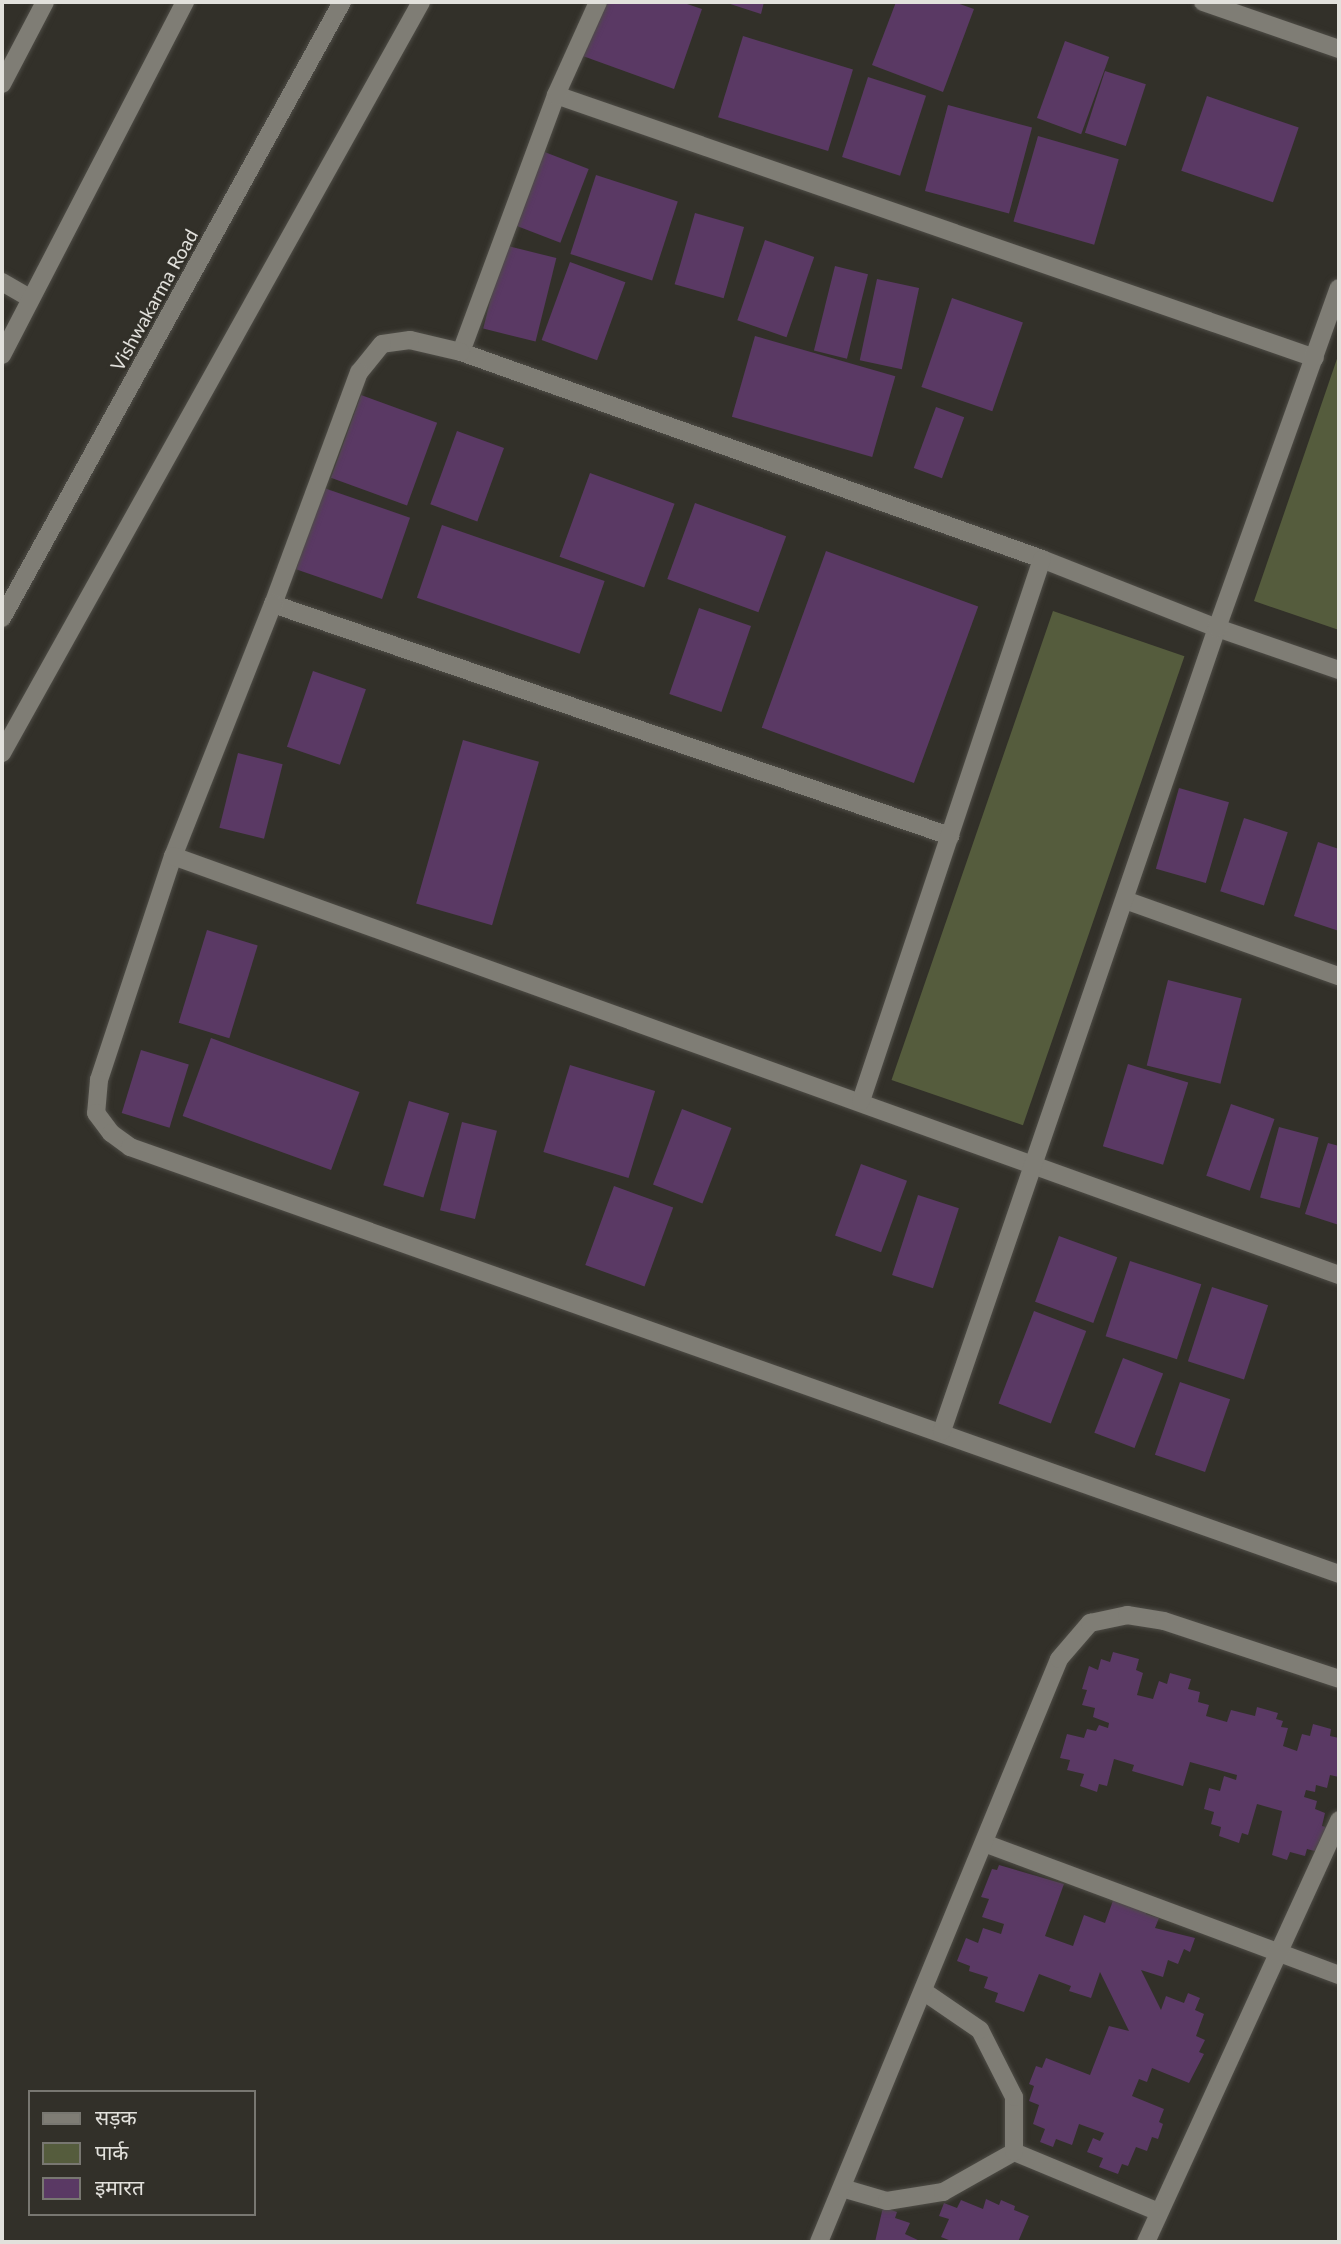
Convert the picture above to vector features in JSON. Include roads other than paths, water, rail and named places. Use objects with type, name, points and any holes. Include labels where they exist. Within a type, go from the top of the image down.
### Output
[{"type":"street","points":[[2,84],[45,2]]},
{"type":"street","points":[[2,355],[185,2]]},
{"type":"street","name":"Vishwakarma Road","points":[[2,618],[342,2]]},
{"type":"street","points":[[2,753],[421,2]]},
{"type":"street","points":[[461,352],[556,94],[598,2]]},
{"type":"street","points":[[1203,2],[1339,49]]},
{"type":"street","points":[[556,94],[1315,358]]},
{"type":"street","points":[[2,282],[30,298]]},
{"type":"street","points":[[942,1431],[1217,628],[1339,288]]},
{"type":"street","points":[[1339,670],[1217,628],[1042,559],[461,352],[410,340],[382,344],[359,372],[273,604],[173,856],[99,1080],[96,1114],[111,1133],[130,1147],[942,1431],[1339,1574]]},
{"type":"street","points":[[861,1101],[1042,559]]},
{"type":"street","points":[[273,604],[950,836]]},
{"type":"street","points":[[173,856],[861,1101],[1339,1275]]},
{"type":"street","points":[[1125,900],[1339,976]]},
{"type":"street","points":[[820,2242],[1059,1659],[1090,1623],[1127,1615],[1164,1621],[1339,1679]]},
{"type":"street","points":[[1146,2242],[1339,1820]]},
{"type":"street","points":[[984,1843],[1339,1975]]},
{"type":"street","points":[[923,1991],[980,2030],[1014,2097],[1014,2152]]},
{"type":"street","points":[[1014,2152],[1159,2212]]},
{"type":"street","points":[[842,2188],[887,2200],[943,2192],[1014,2152]]}]
